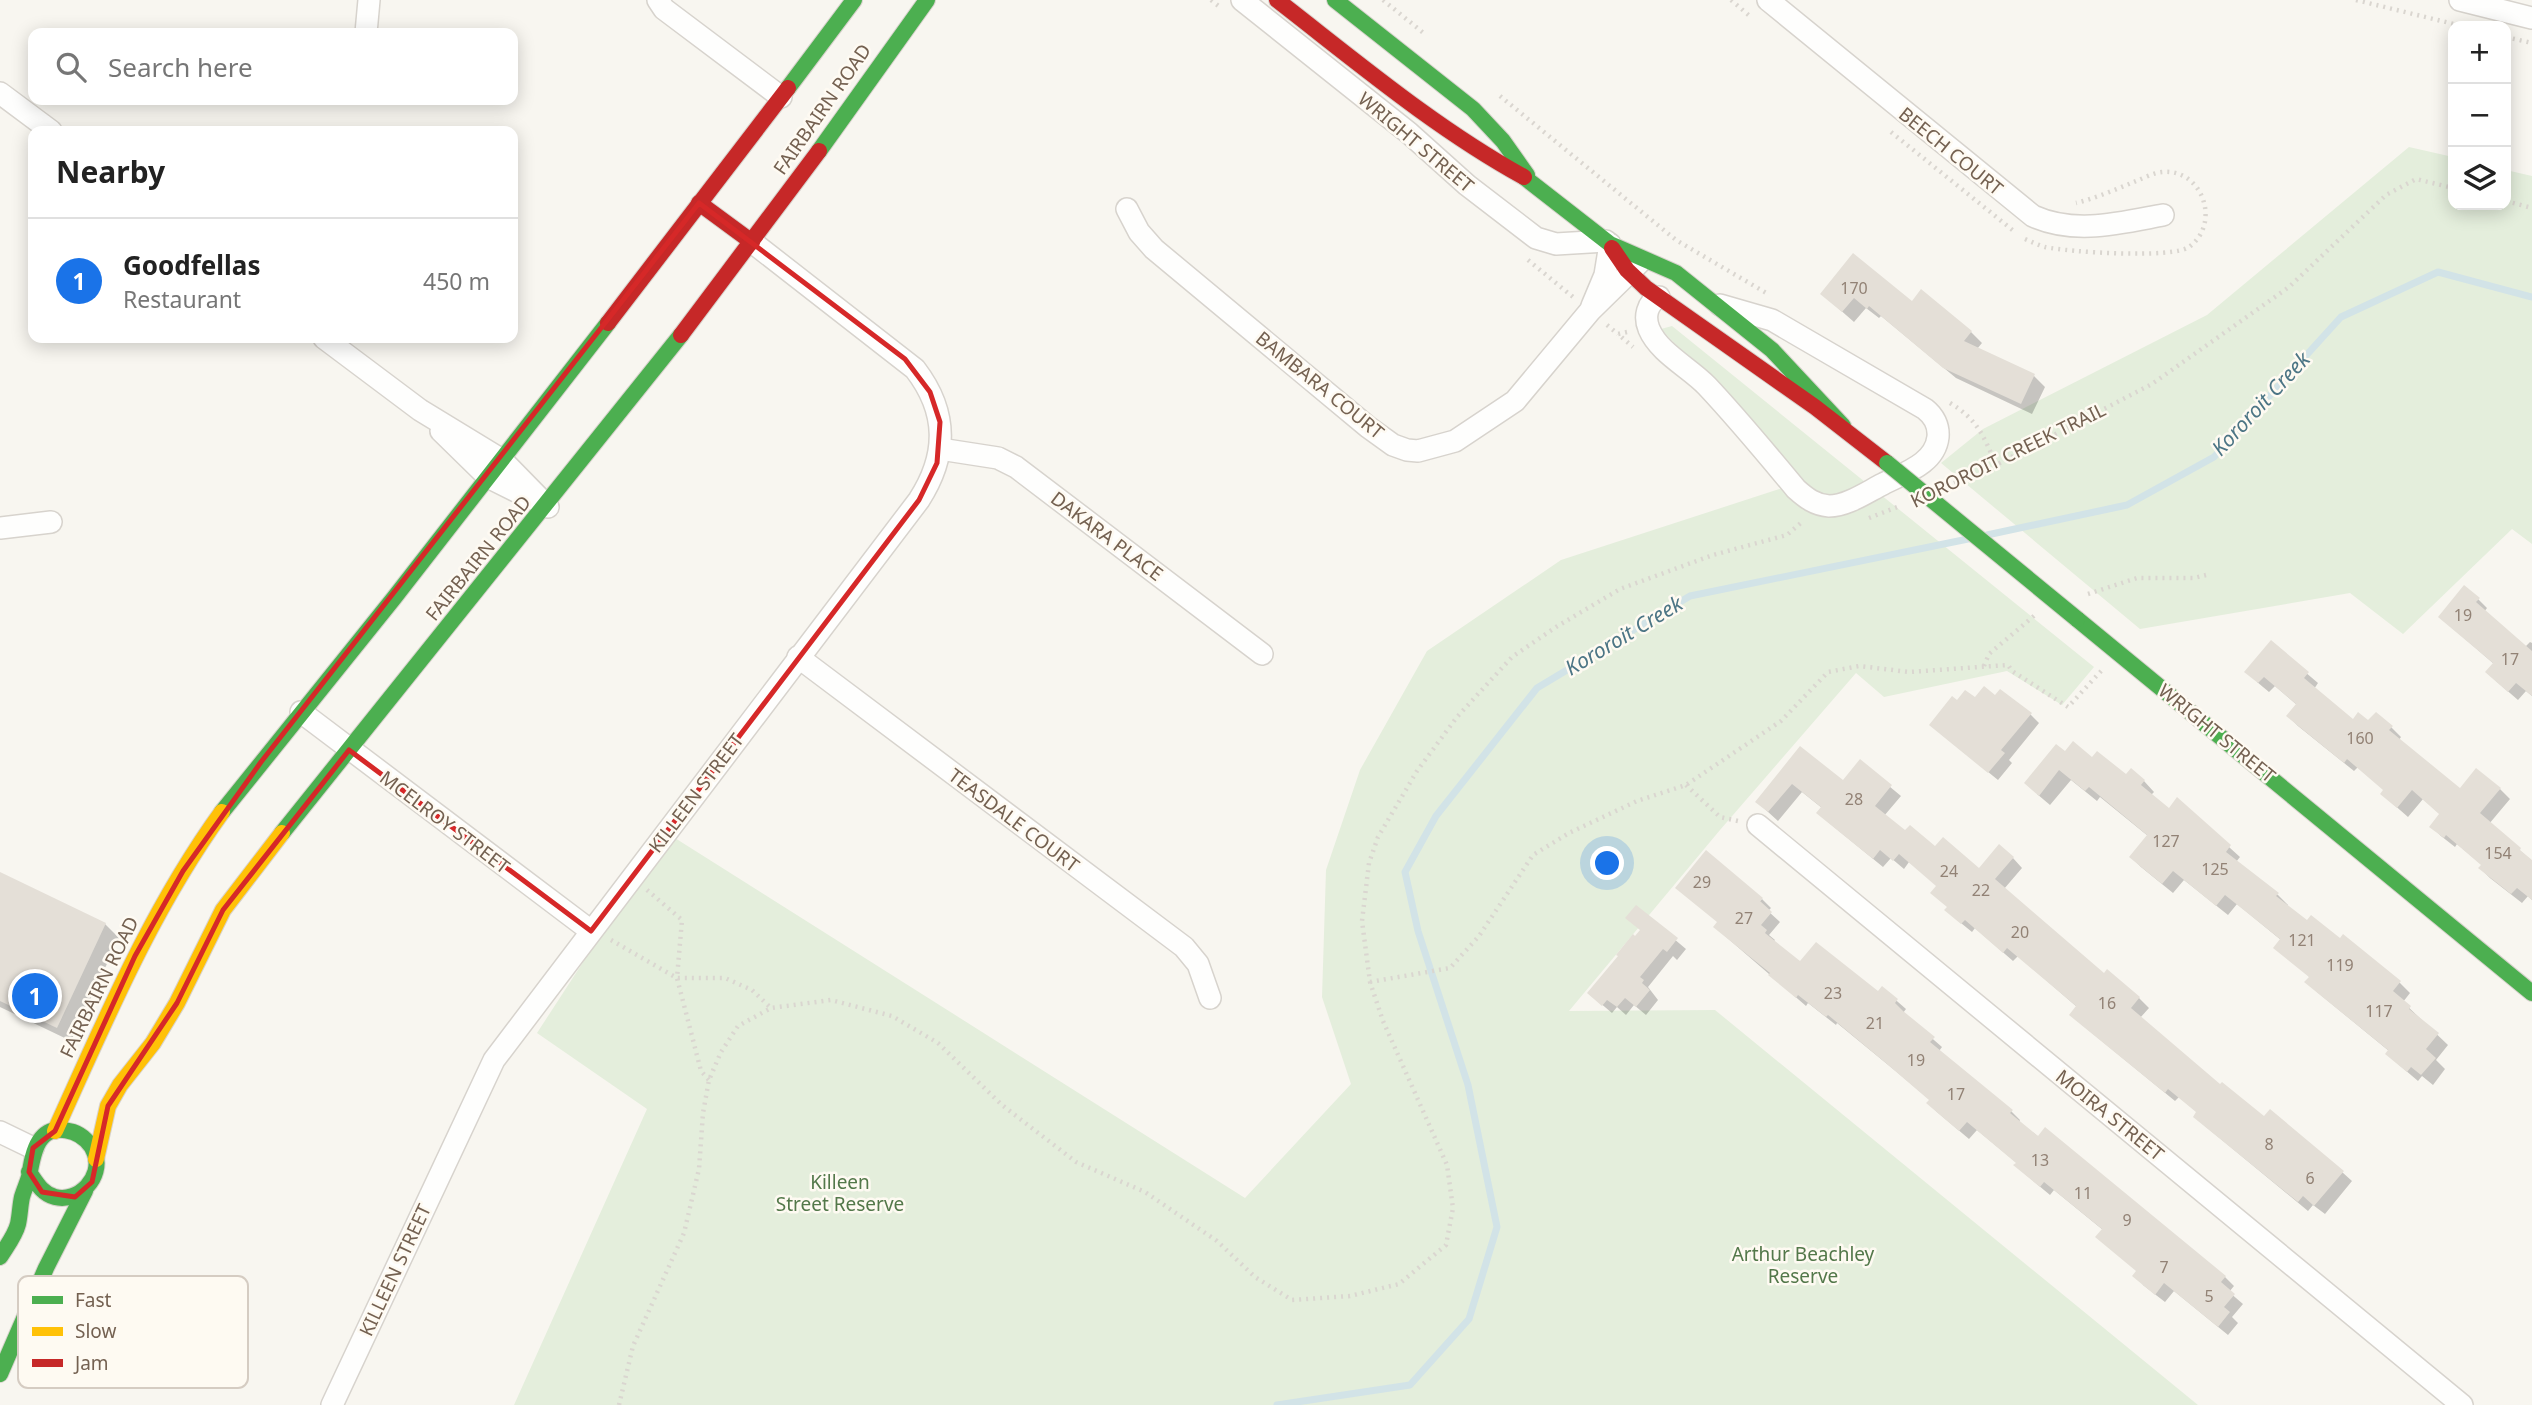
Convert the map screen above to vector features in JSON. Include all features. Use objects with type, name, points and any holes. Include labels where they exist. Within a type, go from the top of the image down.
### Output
[{"type":"street","points":[[366,28],[369,0]]},
{"type":"street","points":[[658,0],[664,9],[781,97]]},
{"type":"street","name":"FAIRBAIRN ROAD","points":[[55,1131],[108,1012],[161,908],[204,838],[495,469],[854,0]]},
{"type":"street","name":"FAIRBAIRN ROAD","points":[[96,1159],[108,1106],[120,1085],[153,1043],[177,1003],[223,910],[349,750],[548,507],[836,130],[927,0]]},
{"type":"street","name":"WRIGHT STREET","points":[[1242,0],[1409,133],[1467,185],[1536,238],[1556,244],[1608,243]]},
{"type":"street","name":"WRIGHT STREET","points":[[1277,0],[1451,133],[1480,153],[1531,181],[1608,243],[1622,265],[1671,270],[1772,350],[1843,426]]},
{"type":"street","name":"WRIGHT STREET","points":[[1335,0],[1473,109],[1503,141],[1531,181]]},
{"type":"street","name":"BEECH COURT","points":[[1768,0],[2033,216],[2048,222],[2083,227],[2163,215]]},
{"type":"street","points":[[2460,0],[2532,18]]},
{"type":"street","points":[[0,93],[44,126]]},
{"type":"street","points":[[699,203],[752,242]]},
{"type":"street","name":"BAMBARA COURT","points":[[1127,209],[1139,232],[1154,249],[1368,427],[1393,445],[1407,450],[1418,451],[1455,441],[1515,401],[1590,312],[1636,266]]},
{"type":"street","name":"KILLEEN STREET","points":[[332,1405],[494,1060],[919,500],[933,475],[941,435],[936,406],[915,369],[752,242]]},
{"type":"street","name":"BAMBARA COURT","points":[[1590,312],[1605,275],[1608,243]]},
{"type":"street","name":"WRIGHT STREET","points":[[1636,266],[1659,297],[1756,368],[1843,426],[2532,993]]},
{"type":"street","points":[[1715,304],[1678,296],[1659,297],[1650,304],[1647,317],[1650,331],[1655,340],[1702,381],[1797,489],[1815,503],[1833,506],[1847,502],[1927,460],[1937,444],[1938,432],[1933,416],[1925,409]]},
{"type":"street","name":"WRIGHT STREET","points":[[1715,304],[1772,320],[1925,409]]},
{"type":"street","points":[[331,343],[548,507]]},
{"type":"street","name":"DAKARA PLACE","points":[[940,449],[998,458],[1016,467],[1262,654]]},
{"type":"street","points":[[0,528],[51,522]]},
{"type":"street","name":"TEASDALE COURT","points":[[798,657],[1184,947],[1198,964],[1210,998]]},
{"type":"street","name":"MCELROY STREET","points":[[301,712],[591,931]]},
{"type":"street","name":"MOIRA STREET","points":[[1758,825],[2462,1405]]},
{"type":"street","points":[[0,1257],[18,1226],[33,1148],[39,1140],[55,1131],[77,1133],[93,1148],[97,1171],[43,1276]]},
{"type":"street","points":[[0,1132],[33,1148]]},
{"type":"street","points":[[29,1172],[42,1192],[52,1197],[63,1199],[85,1191]]},
{"type":"street","points":[[0,1374],[18,1333]]},
{"type":"path","points":[[1383,0],[1436,43]]},
{"type":"path","points":[[2356,0],[2448,23]]},
{"type":"path","points":[[2511,38],[2532,43]]},
{"type":"path","points":[[1499,95],[1676,240],[1769,295]]},
{"type":"path","name":"KOROROIT CREEK TRAIL","points":[[1945,487],[1996,465],[2152,384],[2289,287],[2386,195],[2416,179],[2448,187]]},
{"type":"path","points":[[2511,202],[2532,208]]},
{"type":"path","points":[[1925,409],[1937,395],[1963,411],[1982,431],[1996,465]]},
{"type":"path","name":"KOROROIT CREEK TRAIL","points":[[1864,519],[1910,502]]},
{"type":"path","points":[[619,1405],[634,1346],[684,1233],[699,1169],[703,1113],[709,1080],[720,1052],[738,1026],[771,1008],[831,1000],[892,1016],[938,1043],[1002,1105],[1076,1162],[1145,1192],[1217,1241],[1255,1277],[1292,1300],[1350,1296],[1399,1284],[1446,1245],[1453,1208],[1447,1165],[1383,1021],[1370,982],[1362,921],[1369,863],[1378,837],[1425,760],[1457,717],[1512,657],[1620,589],[1713,555],[1787,535],[1802,521],[1810,523]]},
{"type":"path","points":[[1370,982],[1450,968],[1479,936],[1533,855],[1569,833],[1637,802],[1686,785],[1781,721],[1828,672],[1859,666],[1909,672],[2008,665],[2012,671],[2068,706],[2117,651]]},
{"type":"path","points":[[1686,785],[1720,817],[1758,825]]},
{"type":"path","points":[[632,879],[682,920],[677,978],[701,1071],[709,1080]]},
{"type":"path","points":[[591,931],[614,941],[677,978],[724,978],[752,990],[771,1008]]},
{"type":"highlighted area","points":[[699,203],[905,359],[930,392],[940,422],[937,463],[919,500],[591,931],[349,750],[223,910],[177,1003],[108,1106],[92,1182],[75,1197],[42,1192],[29,1172],[33,1148],[55,1131],[135,956],[183,871],[261,762]]},
{"type":"green space","points":[[2409,147],[2448,156],[2448,210],[2511,210],[2511,171],[2532,176],[2532,544],[2512,529],[2403,634],[2350,593],[2140,629],[1941,463],[1983,429],[2207,315]]},
{"type":"green space","points":[[1672,326],[2094,667],[2062,705],[2007,671],[1884,697],[1856,673],[1569,1011],[1715,1010],[2198,1405],[514,1405],[647,1109],[537,1033],[667,833],[1245,1198],[1351,1084],[1322,997],[1326,870],[1360,770],[1427,651],[1561,560],[1804,481],[1661,329]]},
{"type":"building","points":[[1853,253],[1912,301],[1921,289],[1972,331],[1964,341],[2035,374],[2021,404],[1943,368],[1869,306],[1867,309],[1854,298],[1842,312],[1820,294]]},
{"type":"building","points":[[2464,585],[2480,598],[2476,602],[2532,651],[2532,696],[2516,683],[2508,692],[2485,672],[2493,663],[2438,617]]},
{"type":"building","points":[[2271,640],[2309,672],[2304,678],[2353,719],[2358,712],[2368,720],[2376,712],[2393,726],[2389,730],[2460,788],[2476,768],[2501,788],[2480,813],[2532,860],[2532,900],[2517,888],[2511,894],[2478,868],[2481,865],[2446,835],[2444,838],[2429,827],[2439,814],[2412,790],[2397,808],[2380,794],[2383,790],[2347,759],[2344,763],[2286,716],[2296,704],[2264,677],[2258,683],[2244,672]]},
{"type":"building","points":[[1984,686],[1995,695],[2000,689],[2032,713],[2001,750],[2005,753],[1988,773],[1929,725],[1952,696],[1957,700],[1965,690],[1975,697]]},
{"type":"building","points":[[2073,741],[2092,757],[2097,751],[2126,774],[2131,768],[2145,780],[2141,785],[2169,808],[2177,797],[2231,845],[2226,852],[2279,893],[2276,896],[2307,920],[2311,915],[2340,938],[2343,934],[2401,981],[2393,991],[2411,1006],[2409,1009],[2439,1033],[2426,1049],[2436,1058],[2421,1075],[2411,1067],[2407,1072],[2385,1054],[2388,1050],[2304,982],[2309,977],[2273,948],[2280,939],[2225,895],[2216,906],[2173,871],[2162,884],[2129,857],[2147,835],[2089,787],[2085,791],[2059,770],[2039,796],[2024,783],[2056,744],[2065,751]]},
{"type":"building","points":[[1800,746],[1843,780],[1860,759],[1892,785],[1875,806],[1905,830],[1910,825],[1935,846],[1943,837],[1979,868],[1999,844],[2014,857],[1995,879],[2104,973],[2107,969],[2140,997],[2131,1008],[2220,1084],[2222,1082],[2264,1116],[2270,1109],[2344,1171],[2314,1206],[2303,1196],[2298,1202],[2193,1117],[2196,1112],[2168,1089],[2165,1093],[2069,1015],[2076,1006],[2007,948],[2003,953],[1965,920],[1961,924],[1944,910],[1947,907],[1930,893],[1936,886],[1899,854],[1893,861],[1880,850],[1873,859],[1816,813],[1821,807],[1792,784],[1768,812],[1755,802]]},
{"type":"building","points":[[1706,850],[1763,898],[1760,901],[1772,912],[1761,925],[1767,930],[1765,933],[1800,961],[1816,942],[1878,991],[1882,986],[1898,999],[1895,1003],[1903,1011],[1935,1037],[1930,1042],[2013,1110],[2010,1113],[2038,1136],[2045,1127],[2226,1276],[2221,1282],[2235,1294],[2224,1307],[2230,1312],[2218,1327],[2164,1283],[2155,1295],[2132,1276],[2136,1271],[2095,1237],[2102,1229],[2044,1182],[2040,1187],[1967,1122],[1959,1131],[1926,1103],[1929,1100],[1828,1015],[1826,1017],[1798,995],[1796,998],[1713,927],[1717,922],[1675,888]]},
{"type":"building","points":[[0,872],[106,923],[57,1028],[0,1001]]},
{"type":"building","points":[[1636,905],[1678,938],[1667,952],[1663,949],[1640,977],[1650,990],[1636,1007],[1625,998],[1617,1007],[1607,1000],[1602,1006],[1587,993],[1633,934],[1635,936],[1640,930],[1625,918]]},
{"type":"waterway","name":"Kororoit Creek","points":[[1987,535],[2127,505],[2214,457],[2341,317],[2438,272],[2532,297]]},
{"type":"waterway","name":"Kororoit Creek","points":[[1277,1405],[1410,1385],[1469,1319],[1497,1227],[1468,1085],[1418,931],[1405,872],[1436,816],[1537,688],[1690,596],[1968,539]]},
{"type":"traffic: fast","points":[[788,88],[854,0]]},
{"type":"traffic: fast","points":[[819,151],[927,0]]},
{"type":"traffic: fast","points":[[1335,0],[1473,109],[1503,141],[1527,175]]},
{"type":"traffic: fast","points":[[1524,177],[1610,244],[1676,273],[1772,350],[1843,426]]},
{"type":"traffic: fast","points":[[222,812],[394,598],[608,323]]},
{"type":"traffic: fast","points":[[282,833],[681,335]]},
{"type":"traffic: fast","points":[[1887,463],[2077,619]]},
{"type":"traffic: fast","points":[[2077,619],[2532,993]]},
{"type":"traffic: fast","points":[[0,1257],[17,1228],[22,1197],[35,1149],[45,1135],[61,1130],[80,1135],[92,1147],[97,1163],[96,1171],[87,1186],[64,1198],[46,1193],[29,1172]]},
{"type":"traffic: fast","points":[[43,1276],[85,1191]]},
{"type":"traffic: fast","points":[[0,1374],[18,1333]]},
{"type":"traffic: slow","points":[[55,1131],[151,927],[196,849],[222,812]]},
{"type":"traffic: slow","points":[[96,1159],[108,1106],[120,1085],[153,1043],[177,1003],[223,910],[282,833]]},
{"type":"traffic: jam","points":[[1277,0],[1428,116],[1524,177]]},
{"type":"traffic: jam","points":[[608,323],[788,88]]},
{"type":"traffic: jam","points":[[681,335],[819,151]]},
{"type":"traffic: jam","points":[[699,203],[752,242]]},
{"type":"traffic: jam","points":[[1612,248],[1627,270],[1646,288],[1815,407],[1887,463]]},
{"type":"place","name":"Goodfellas","points":[[35,996]]},
{"type":"park label","name":"Killeen Street Reserve","points":[[840,1193]]},
{"type":"park label","name":"Arthur Beachley Reserve","points":[[1803,1265]]}]
